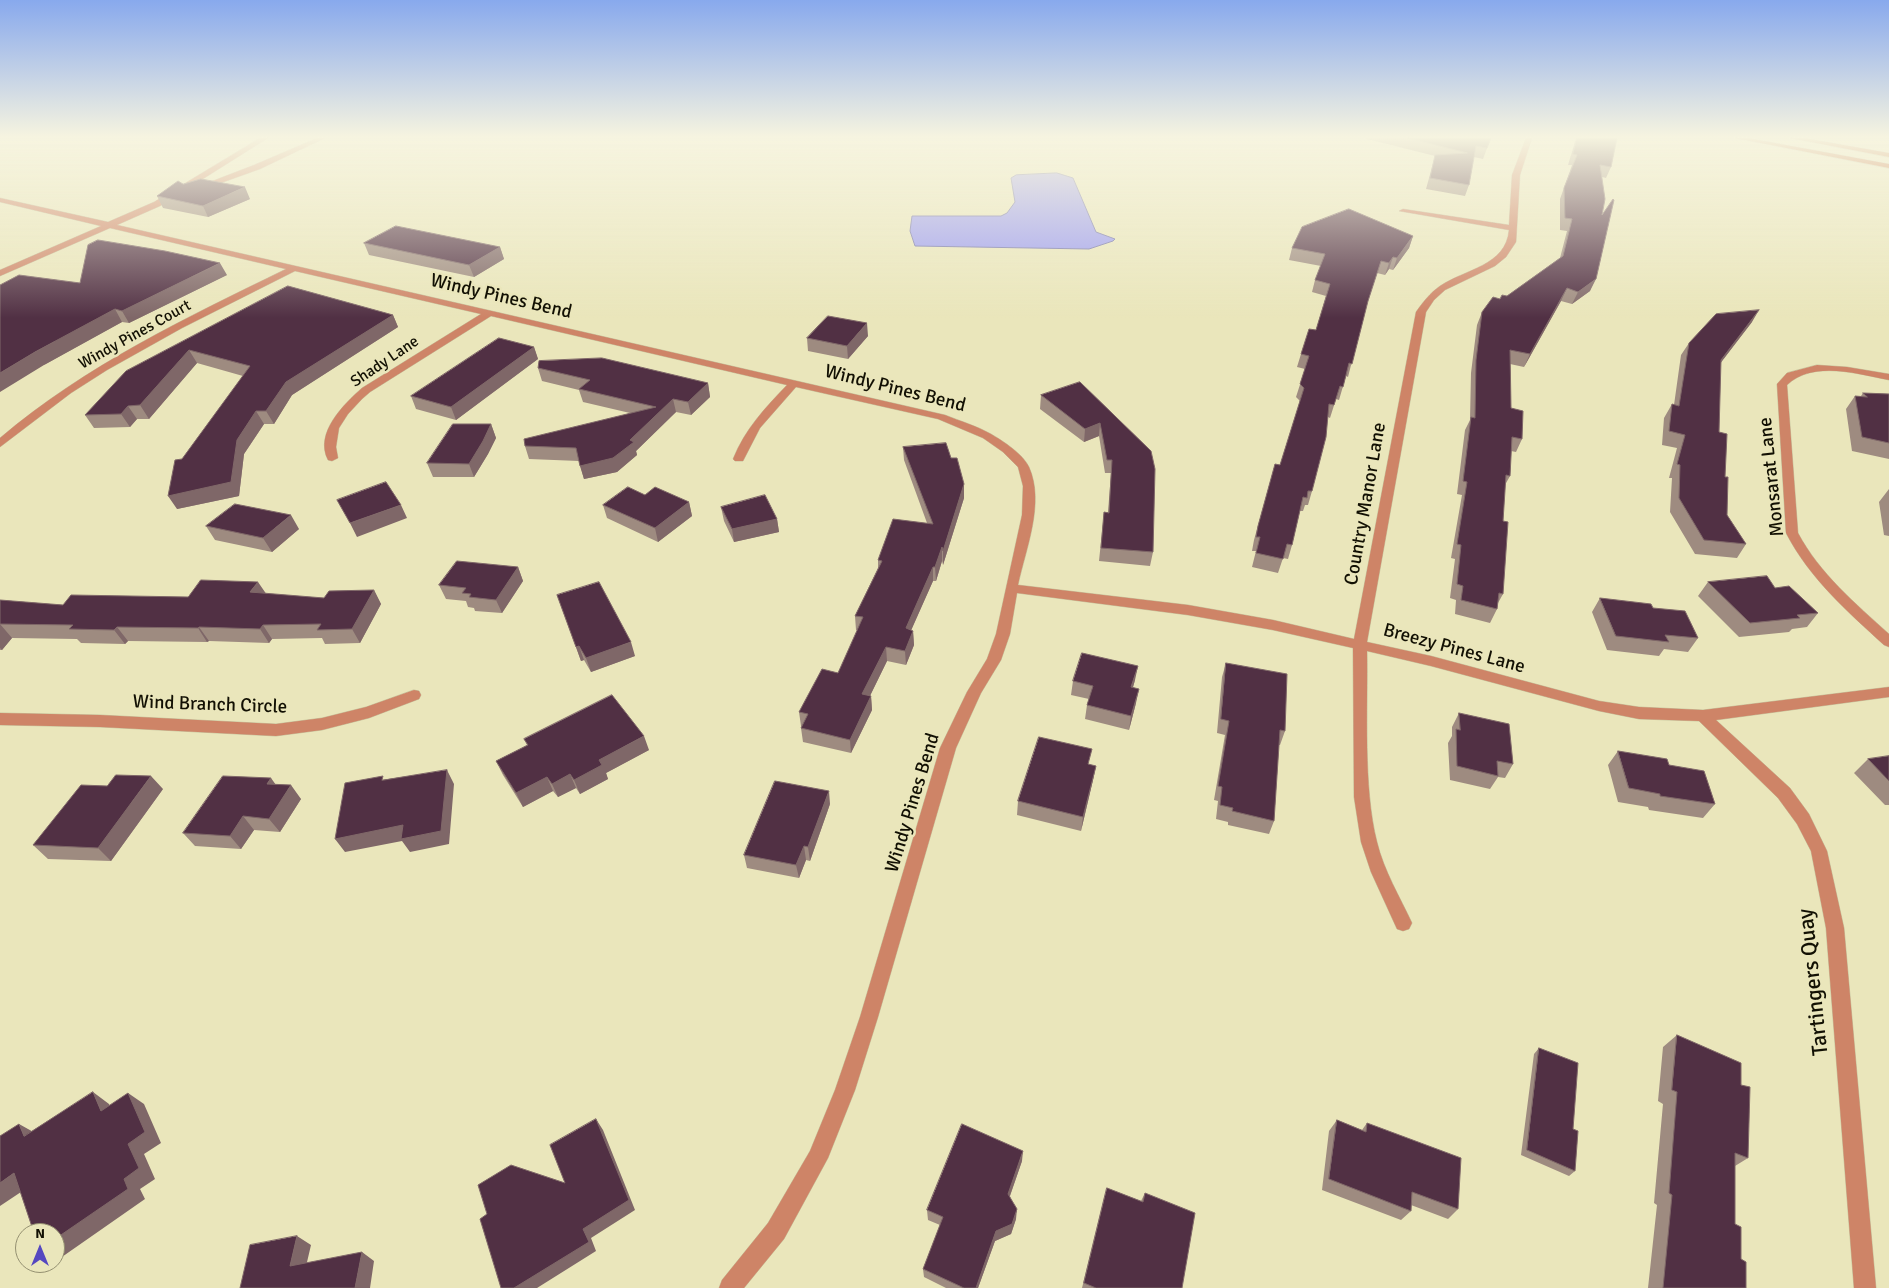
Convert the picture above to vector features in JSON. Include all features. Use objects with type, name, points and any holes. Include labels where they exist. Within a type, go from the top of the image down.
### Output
[{"type":"street","points":[[0,273],[167,198]]},
{"type":"street","name":"Country Manor Lane","points":[[1403,923],[1379,872],[1369,842],[1362,797],[1360,644],[1421,312],[1429,298],[1440,288],[1497,261],[1512,242],[1515,198]]},
{"type":"street","name":"Windy Pines Bend","points":[[0,200],[111,224],[941,417],[987,436],[1007,450],[1023,466],[1029,486],[1028,515],[1011,588],[1003,634],[994,660],[974,692],[948,748],[869,1017],[842,1099],[818,1158],[776,1231],[730,1288]]},
{"type":"street","points":[[1403,210],[1513,228]]},
{"type":"street","name":"Windy Pines Court","points":[[0,444],[57,398],[98,371],[139,347],[294,268]]},
{"type":"street","name":"Shady Lane","points":[[332,458],[330,437],[337,421],[349,405],[366,390],[489,313]]},
{"type":"street","name":"Monsarat Lane","points":[[1889,377],[1836,369],[1810,369],[1787,376],[1782,384],[1792,532],[1802,554],[1818,577],[1889,642]]},
{"type":"street","points":[[740,459],[745,440],[754,426],[794,383]]},
{"type":"street","name":"Breezy Pines Lane","points":[[1011,588],[1188,610],[1360,644],[1599,706],[1639,713],[1703,716],[1889,692]]},
{"type":"street","name":"Wind Branch Circle","points":[[0,719],[100,721],[276,730],[322,724],[369,712],[414,696]]},
{"type":"street","name":"Tartingers Quay","points":[[1703,716],[1784,793],[1803,819],[1819,851],[1835,928],[1865,1288]]},
{"type":"water","points":[[1014,198],[1082,198],[1096,232],[1115,239],[1089,249],[915,246],[910,231],[912,216],[1001,216],[1007,213],[1015,202]]},
{"type":"building","points":[[167,198],[220,198],[203,206]]},
{"type":"building","points":[[1564,198],[1605,198],[1602,215],[1614,200],[1596,279],[1578,292],[1567,288],[1530,354],[1510,350],[1511,408],[1523,411],[1522,439],[1512,437],[1510,476],[1506,475],[1503,521],[1508,522],[1503,594],[1499,593],[1497,609],[1461,600],[1463,586],[1457,584],[1461,545],[1457,544],[1467,482],[1463,481],[1471,417],[1475,418],[1476,360],[1482,312],[1493,297],[1500,299],[1502,295],[1507,296],[1563,256],[1572,219],[1565,218]]},
{"type":"building","points":[[1349,209],[1413,236],[1397,258],[1393,257],[1389,263],[1381,261],[1368,301],[1352,364],[1349,363],[1343,387],[1340,386],[1334,405],[1329,404],[1326,437],[1312,491],[1308,491],[1307,498],[1303,497],[1292,545],[1287,544],[1283,559],[1256,553],[1260,537],[1256,537],[1258,526],[1275,464],[1280,465],[1304,388],[1300,384],[1309,356],[1301,354],[1309,329],[1316,330],[1330,284],[1315,280],[1325,254],[1292,248],[1302,227]]},
{"type":"building","points":[[396,226],[500,247],[469,265],[364,243]]},
{"type":"building","points":[[98,240],[165,251],[220,263],[122,311],[115,309],[0,373],[0,285],[19,275],[80,283],[88,245]]},
{"type":"building","points":[[288,286],[393,315],[286,382],[266,411],[256,411],[237,440],[231,482],[168,496],[175,460],[182,459],[250,366],[189,350],[140,405],[128,406],[121,414],[85,415],[126,371]]},
{"type":"building","points":[[1759,310],[1721,360],[1719,432],[1727,434],[1725,477],[1728,477],[1727,515],[1746,544],[1704,540],[1679,498],[1680,465],[1677,464],[1685,435],[1669,431],[1672,404],[1679,406],[1689,343],[1716,314]]},
{"type":"building","points":[[828,316],[867,323],[847,346],[807,338]]},
{"type":"building","points":[[499,338],[534,347],[451,407],[411,396]]},
{"type":"building","points":[[602,358],[708,383],[688,402],[673,399],[630,440],[634,442],[613,458],[580,466],[576,448],[525,446],[524,439],[656,407],[579,389],[590,380],[538,368],[539,361]]},
{"type":"building","points":[[1080,382],[1151,451],[1155,469],[1153,552],[1101,548],[1104,512],[1109,513],[1112,460],[1107,460],[1100,423],[1085,429],[1041,395]]},
{"type":"building","points":[[1863,393],[1889,394],[1889,443],[1862,437],[1855,396],[1867,397]]},
{"type":"building","points":[[453,424],[491,424],[469,464],[427,463]]},
{"type":"building","points":[[946,443],[951,458],[957,458],[964,484],[943,551],[942,547],[935,567],[933,567],[906,628],[913,631],[905,651],[886,647],[862,694],[871,696],[850,740],[801,728],[808,714],[799,712],[822,669],[838,673],[863,617],[855,616],[882,561],[878,560],[893,519],[933,524],[903,447]]},
{"type":"building","points":[[386,482],[401,505],[350,523],[337,500]]},
{"type":"building","points":[[628,487],[645,495],[655,487],[689,502],[655,528],[603,505]]},
{"type":"building","points":[[765,495],[777,519],[732,529],[721,507]]},
{"type":"building","points":[[235,504],[291,515],[263,538],[206,526]]},
{"type":"building","points":[[457,561],[518,567],[496,600],[469,597],[471,594],[462,593],[466,588],[439,585]]},
{"type":"building","points":[[1767,576],[1775,588],[1789,586],[1818,613],[1797,615],[1800,618],[1750,623],[1708,582]]},
{"type":"building","points":[[201,580],[258,582],[250,592],[324,598],[329,591],[374,590],[352,629],[317,630],[321,624],[263,625],[260,629],[117,627],[114,630],[69,629],[73,625],[0,624],[0,600],[63,605],[71,595],[188,597]]},
{"type":"building","points":[[599,582],[631,642],[586,658],[579,646],[576,647],[557,595]]},
{"type":"building","points":[[1600,598],[1651,604],[1653,608],[1685,611],[1698,638],[1665,635],[1669,642],[1616,636]]},
{"type":"building","points":[[1082,653],[1138,666],[1131,687],[1139,689],[1131,716],[1087,705],[1093,686],[1073,681]]},
{"type":"building","points":[[1226,663],[1287,674],[1285,731],[1280,730],[1274,821],[1232,811],[1233,808],[1220,805],[1222,787],[1218,786],[1229,721],[1221,719]]},
{"type":"building","points":[[612,695],[644,736],[599,760],[602,765],[574,780],[570,774],[552,784],[547,777],[516,793],[496,761],[528,745],[524,739]]},
{"type":"building","points":[[1459,713],[1509,724],[1513,764],[1497,761],[1498,776],[1457,766],[1456,729],[1460,730]]},
{"type":"building","points":[[1039,737],[1092,749],[1088,764],[1096,766],[1083,817],[1018,801]]},
{"type":"building","points":[[1618,751],[1667,759],[1669,765],[1704,771],[1715,804],[1660,796],[1660,794],[1629,788]]},
{"type":"building","points":[[1889,756],[1889,781],[1868,759]]},
{"type":"building","points":[[447,770],[441,831],[401,839],[403,825],[335,839],[345,783],[383,776],[382,780]]},
{"type":"building","points":[[116,775],[151,776],[98,848],[33,845],[81,785],[107,786]]},
{"type":"building","points":[[223,776],[271,778],[267,784],[291,785],[269,819],[243,816],[230,836],[183,833]]},
{"type":"building","points":[[775,781],[829,791],[808,847],[804,846],[796,865],[744,855]]},
{"type":"building","points":[[1677,1035],[1741,1063],[1741,1085],[1750,1087],[1748,1158],[1735,1153],[1735,1224],[1741,1227],[1741,1259],[1746,1262],[1746,1288],[1663,1288],[1672,1195],[1669,1193],[1677,1092],[1672,1090]]},
{"type":"building","points":[[1539,1048],[1578,1063],[1573,1129],[1578,1131],[1575,1171],[1527,1150]]},
{"type":"building","points":[[93,1092],[101,1111],[128,1093],[145,1132],[128,1144],[139,1168],[124,1179],[128,1189],[65,1232],[65,1223],[31,1223],[14,1173],[0,1183],[0,1136],[19,1124],[24,1136]]},
{"type":"building","points":[[596,1119],[629,1200],[583,1229],[589,1242],[514,1288],[501,1288],[480,1219],[487,1214],[478,1185],[511,1165],[565,1183],[550,1145]]},
{"type":"building","points":[[1337,1120],[1366,1132],[1367,1123],[1461,1158],[1458,1209],[1412,1192],[1411,1211],[1329,1179]]},
{"type":"building","points":[[962,1124],[1023,1151],[1008,1194],[1017,1209],[1012,1224],[996,1231],[976,1288],[964,1288],[923,1269],[943,1217],[927,1210]]},
{"type":"building","points":[[1107,1188],[1143,1202],[1145,1193],[1195,1213],[1182,1288],[1096,1288],[1084,1283]]},
{"type":"building","points":[[297,1236],[290,1266],[362,1252],[355,1288],[240,1288],[250,1245]]}]
